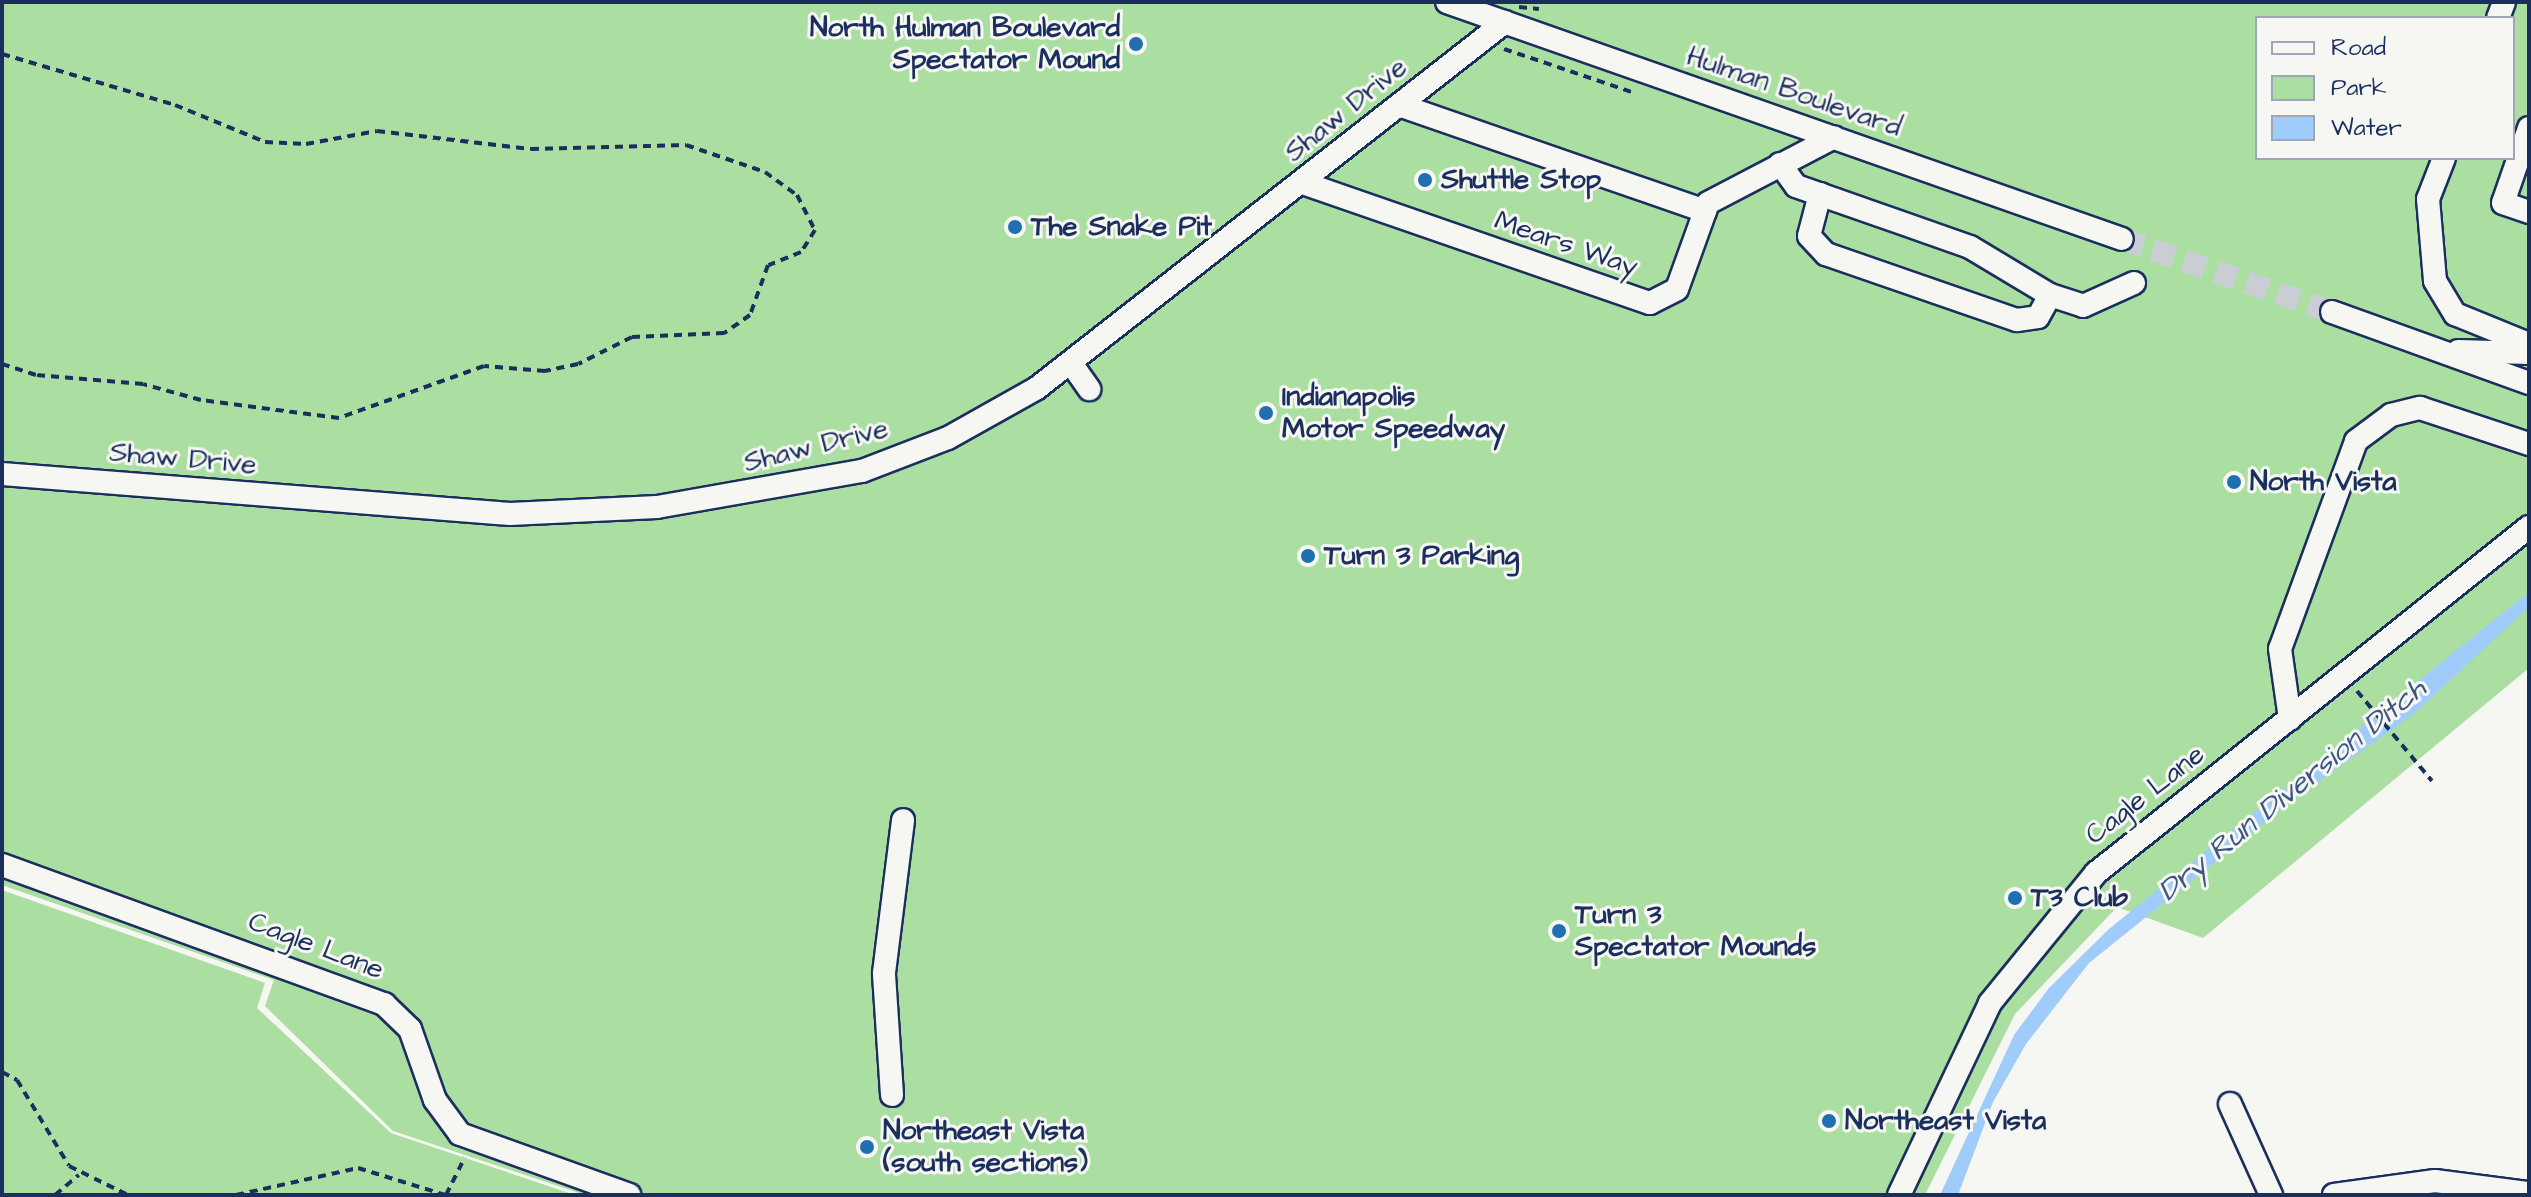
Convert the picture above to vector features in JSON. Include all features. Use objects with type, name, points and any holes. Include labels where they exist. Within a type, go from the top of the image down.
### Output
[{"type":"street","name":"Hulman Boulevard","points":[[1447,2],[2122,239]]},
{"type":"street","name":"Shaw Drive","points":[[2,474],[402,508],[510,514],[657,507],[862,471],[948,438],[1071,363],[1505,22]]},
{"type":"street","points":[[1399,105],[1705,211]]},
{"type":"street","points":[[2529,128],[2503,203],[2529,212]]},
{"type":"street","name":"Mears Way","points":[[1303,183],[1650,303],[1677,289],[1705,211],[1721,192],[1834,137]]},
{"type":"street","points":[[2443,160],[2428,199],[2435,281],[2455,314],[2529,344]]},
{"type":"street","points":[[1780,164],[1796,186],[1970,247],[2050,295],[2083,306],[2134,283]]},
{"type":"street","points":[[1820,194],[1809,236],[1826,254],[2017,320],[2038,317],[2050,295]]},
{"type":"street","points":[[2332,312],[2529,383]]},
{"type":"street","points":[[2439,351],[2529,353]]},
{"type":"street","points":[[1071,363],[1089,389]]},
{"type":"street","points":[[2290,719],[2280,649],[2356,441],[2391,415],[2420,408],[2529,444]]},
{"type":"street","name":"Cagle Lane","points":[[1899,1195],[2014,966],[2098,870],[2529,527]]},
{"type":"street","points":[[892,1095],[884,973],[903,820]]},
{"type":"street","name":"Cagle Lane","points":[[2,865],[384,1004],[410,1029],[447,1122],[474,1141],[629,1195]]},
{"type":"street","points":[[2230,1104],[2271,1195]]},
{"type":"street","points":[[2334,1195],[2435,1181],[2529,1193]]},
{"type":"path","points":[[2,54],[175,105],[265,142],[306,144],[377,131],[531,149],[686,145],[765,172],[797,195],[815,230],[801,252],[768,265],[750,315],[724,333],[632,337],[578,364],[545,371],[484,366],[339,418],[229,405],[143,384],[36,375],[2,364]]},
{"type":"path","points":[[2359,693],[2432,781]]},
{"type":"path","points":[[2,1072],[17,1080],[79,1175],[128,1195]]},
{"type":"path","points":[[236,1195],[358,1168],[446,1195],[474,1141]]},
{"type":"path","points":[[55,1195],[79,1175]]},
{"type":"green space","name":"Indianapolis Motor Speedway","points":[[2,2],[2529,2],[2529,668],[2203,938],[2117,907],[2015,1014],[1925,1195],[585,1195],[393,1131],[265,1006],[274,980],[2,885]]},
{"type":"green space","points":[[2,890],[265,983],[257,1008],[391,1133],[575,1195],[2,1195]]},
{"type":"water","name":"Dry Run Diversion Ditch","points":[[2529,592],[2529,607],[2414,714],[2287,804],[2089,963],[2026,1044],[1993,1102],[1958,1195],[1940,1195],[2014,1035],[2049,988],[2109,929]]},
{"type":"tunnel","points":[[2122,239],[2332,312]]},
{"type":"place","name":"North Hulman Boulevard Spectator Mound","points":[[1136,44]]},
{"type":"place","name":"Shuttle Stop","points":[[1425,180]]},
{"type":"place","name":"The Snake Pit","points":[[1015,227]]},
{"type":"place","name":"Indianapolis Motor Speedway","points":[[1266,413]]},
{"type":"place","name":"North Vista","points":[[2234,482]]},
{"type":"place","name":"Turn 3 Parking","points":[[1308,556]]},
{"type":"place","name":"T3 Club","points":[[2015,898]]},
{"type":"place","name":"Turn 3 Spectator Mounds","points":[[1559,931]]},
{"type":"place","name":"Northeast Vista","points":[[1829,1121]]},
{"type":"place","name":"Northeast Vista (south sections)","points":[[867,1147]]}]
